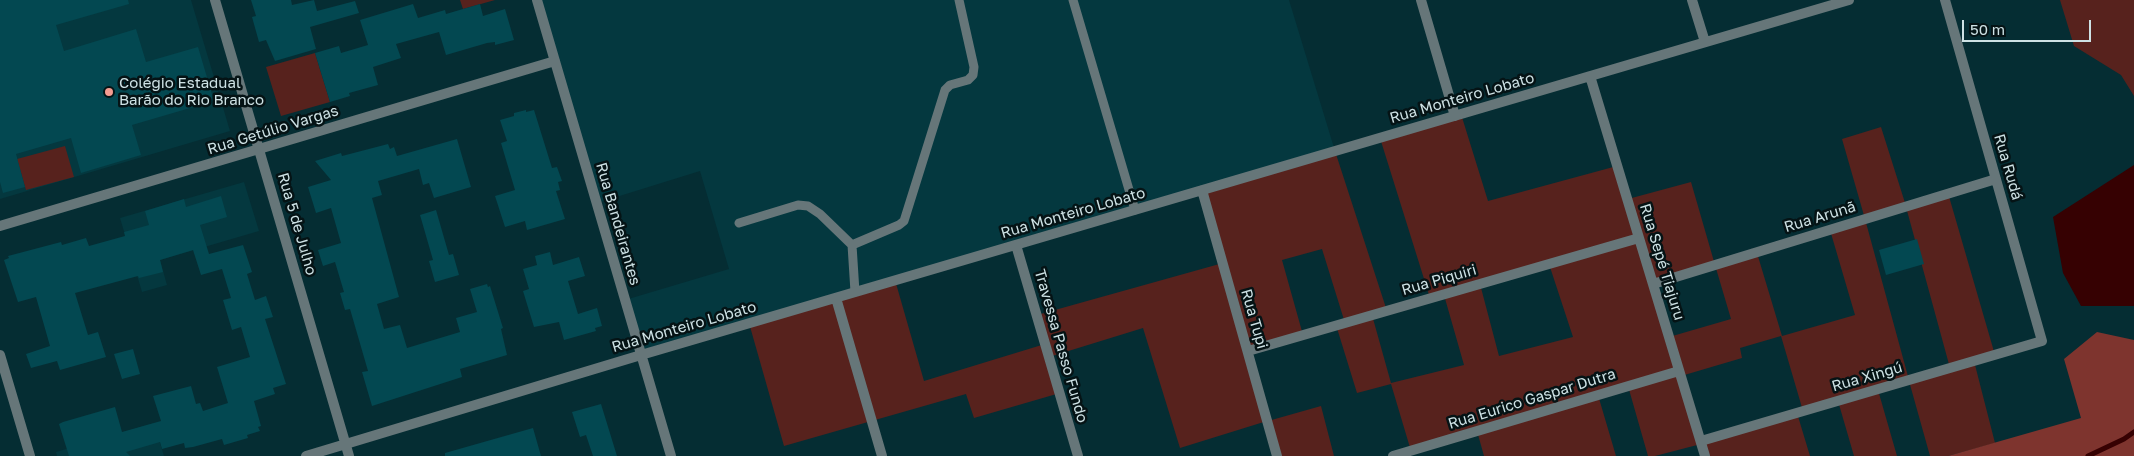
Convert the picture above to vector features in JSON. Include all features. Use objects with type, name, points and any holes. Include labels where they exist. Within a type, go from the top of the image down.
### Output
[{"type":"street","name":"Rua 5 de Julho","points":[[215,0],[349,456]]},
{"type":"street","name":"Rua Bandeirantes","points":[[537,0],[672,456]]},
{"type":"street","points":[[1421,0],[1456,116]]},
{"type":"street","points":[[1692,0],[1704,42]]},
{"type":"street","name":"Rua Monteiro Lobato","points":[[306,456],[641,355],[1849,0]]},
{"type":"street","name":"Rua Rudá","points":[[1946,0],[2042,341]]},
{"type":"street","name":"Rua Getúlio Vargas","points":[[0,226],[555,61]]},
{"type":"street","name":"Rua Sepé Tiajuru","points":[[1590,76],[1705,456]]},
{"type":"street","name":"Rua Arunã","points":[[1653,284],[1996,179]]},
{"type":"street","name":"Rua Tupi","points":[[1202,190],[1277,456]]},
{"type":"street","name":"Rua Piquiri","points":[[1248,351],[1639,238]]},
{"type":"street","name":"Travessa Passo Fundo","points":[[1016,245],[1078,456]]},
{"type":"street","points":[[836,298],[882,456]]},
{"type":"street","name":"Rua Xingú","points":[[1701,441],[2042,341]]},
{"type":"street","points":[[0,356],[30,456]]},
{"type":"street","name":"Rua Eurico Gaspar Dutra","points":[[1393,456],[1679,371]]},
{"type":"street","points":[[1428,446],[1431,456]]},
{"type":"lane","points":[[852,245],[899,225],[904,221],[945,90],[950,85],[968,80],[972,75],[974,67],[959,0]]},
{"type":"lane","points":[[1073,0],[1135,210]]},
{"type":"lane","points":[[739,223],[798,204],[808,206],[820,214],[852,245],[855,292]]},
{"type":"shaded area","name":"Colégio Estadual Barão do Rio Branco","points":[[0,0],[191,0],[230,131],[0,199]]},
{"type":"shaded area","points":[[460,0],[495,0],[463,9]]},
{"type":"shaded area","points":[[537,0],[1289,0],[1335,151],[641,355],[625,300],[729,269],[700,171],[597,203]]},
{"type":"shaded area","points":[[2060,0],[2134,0],[2134,96],[2121,75],[2074,46]]},
{"type":"shaded area","points":[[315,53],[330,102],[281,116],[266,67]]},
{"type":"shaded area","points":[[1461,114],[1488,201],[1617,166],[1628,199],[1691,182],[1715,265],[1757,253],[1782,336],[1855,315],[1830,230],[1865,219],[1842,139],[1881,127],[1906,206],[1948,193],[1995,355],[1974,361],[1995,443],[1948,456],[1930,456],[1909,381],[1878,390],[1897,456],[1854,456],[1838,401],[1803,411],[1781,336],[1740,348],[1742,358],[1681,376],[1701,441],[1797,413],[1810,456],[1705,456],[1701,444],[1655,456],[1648,456],[1628,386],[1598,395],[1616,456],[1484,456],[1477,431],[1411,451],[1391,384],[1357,393],[1336,325],[1345,323],[1322,249],[1282,260],[1303,335],[1248,351],[1268,421],[1321,406],[1334,456],[1277,456],[1267,421],[1180,448],[1143,328],[1049,357],[1060,393],[974,418],[966,394],[784,446],[749,323],[895,280],[924,381],[1045,344],[1037,315],[1223,263],[1202,190],[1335,151],[1387,311],[1372,315],[1391,383],[1464,365],[1444,295],[1430,298],[1380,138]],"holes":[[[1906,207],[1950,368],[1909,380],[1865,219]],[[1549,264],[1573,337],[1499,356],[1480,284]],[[1715,265],[1731,319],[1669,337],[1653,285]]]},
{"type":"shaded area","points":[[65,146],[74,177],[26,190],[17,159]]},
{"type":"shaded area","points":[[2134,165],[2134,306],[2081,306],[2063,273],[2053,217]]},
{"type":"shaded area","points":[[244,182],[259,231],[160,260],[167,285],[142,292],[120,218]]},
{"type":"shaded area","points":[[2097,332],[2134,340],[2134,456],[1948,456],[2081,418],[2064,359]]},
{"type":"shaded area","points":[[154,423],[164,456],[57,456],[56,452]]},
{"type":"building","name":"Colégio Estadual Barão do Rio Branco","points":[[0,0],[128,0],[129,4],[56,25],[64,51],[136,29],[146,62],[198,47],[214,101],[132,125],[141,155],[81,173],[71,138],[16,154],[25,187],[3,193],[0,182]]},
{"type":"building","points":[[251,0],[291,0],[292,5],[314,0],[317,11],[355,1],[359,13],[310,27],[316,49],[275,61],[266,40],[259,42],[252,17],[256,16]]},
{"type":"building","points":[[413,4],[418,18],[445,10],[446,14],[480,4],[483,16],[505,9],[514,40],[495,45],[495,42],[487,43],[446,55],[439,32],[396,44],[401,58],[373,67],[378,85],[349,93],[350,96],[330,102],[315,53],[339,46],[341,53],[368,45],[360,20]]},
{"type":"building","points":[[526,110],[526,112],[534,110],[552,168],[557,167],[562,181],[558,182],[560,190],[556,191],[565,219],[527,230],[525,221],[505,227],[495,196],[515,190],[501,143],[507,141],[500,120],[514,116],[514,113]]},
{"type":"building","points":[[457,139],[471,187],[434,198],[429,183],[423,185],[419,169],[378,181],[382,195],[372,198],[399,297],[377,304],[384,329],[400,325],[407,348],[460,332],[456,318],[477,312],[470,289],[487,284],[488,287],[490,286],[503,328],[501,329],[507,355],[460,369],[462,377],[372,406],[362,372],[368,371],[350,309],[345,310],[340,293],[344,292],[335,262],[323,266],[318,250],[341,243],[331,208],[316,213],[308,187],[331,180],[315,161],[341,153],[342,156],[388,144],[390,149],[394,147],[397,156]]},
{"type":"building","points":[[221,196],[227,217],[200,225],[209,254],[243,245],[252,272],[247,274],[255,300],[266,296],[273,317],[265,319],[286,384],[273,388],[275,394],[254,401],[261,426],[258,427],[260,431],[247,435],[248,438],[224,445],[222,439],[193,447],[185,448],[184,443],[162,449],[160,442],[126,452],[130,456],[69,456],[59,424],[63,422],[115,407],[122,432],[161,421],[153,396],[191,386],[196,404],[200,403],[203,411],[228,403],[217,367],[250,357],[241,327],[232,330],[223,300],[231,298],[222,269],[201,275],[193,250],[160,260],[163,272],[139,278],[138,276],[75,293],[88,335],[98,332],[106,357],[60,370],[57,361],[31,368],[26,354],[50,346],[36,297],[18,302],[4,260],[9,258],[8,256],[61,242],[62,245],[86,238],[89,246],[125,236],[124,232],[149,225],[145,211],[184,199],[186,207]]},
{"type":"building","points":[[436,210],[449,255],[453,254],[459,275],[435,282],[429,261],[433,260],[420,215]]},
{"type":"building","points":[[1917,239],[1924,264],[1886,275],[1879,250]]},
{"type":"building","points":[[550,252],[553,265],[579,257],[585,276],[568,281],[578,314],[597,308],[602,326],[595,328],[596,331],[564,340],[559,322],[534,327],[523,291],[529,289],[523,269],[537,265],[535,256]]},
{"type":"building","points":[[133,349],[140,374],[122,379],[114,354]]},
{"type":"building","points":[[601,404],[617,456],[593,456],[586,435],[580,437],[572,412]]},
{"type":"building","points":[[533,428],[541,456],[445,456],[445,453]]},
{"type":"waterway","points":[[2088,456],[2124,439],[2134,432]]},
{"type":"place","name":"Colégio Estadual Barão do Rio Branco","points":[[109,92]]}]
